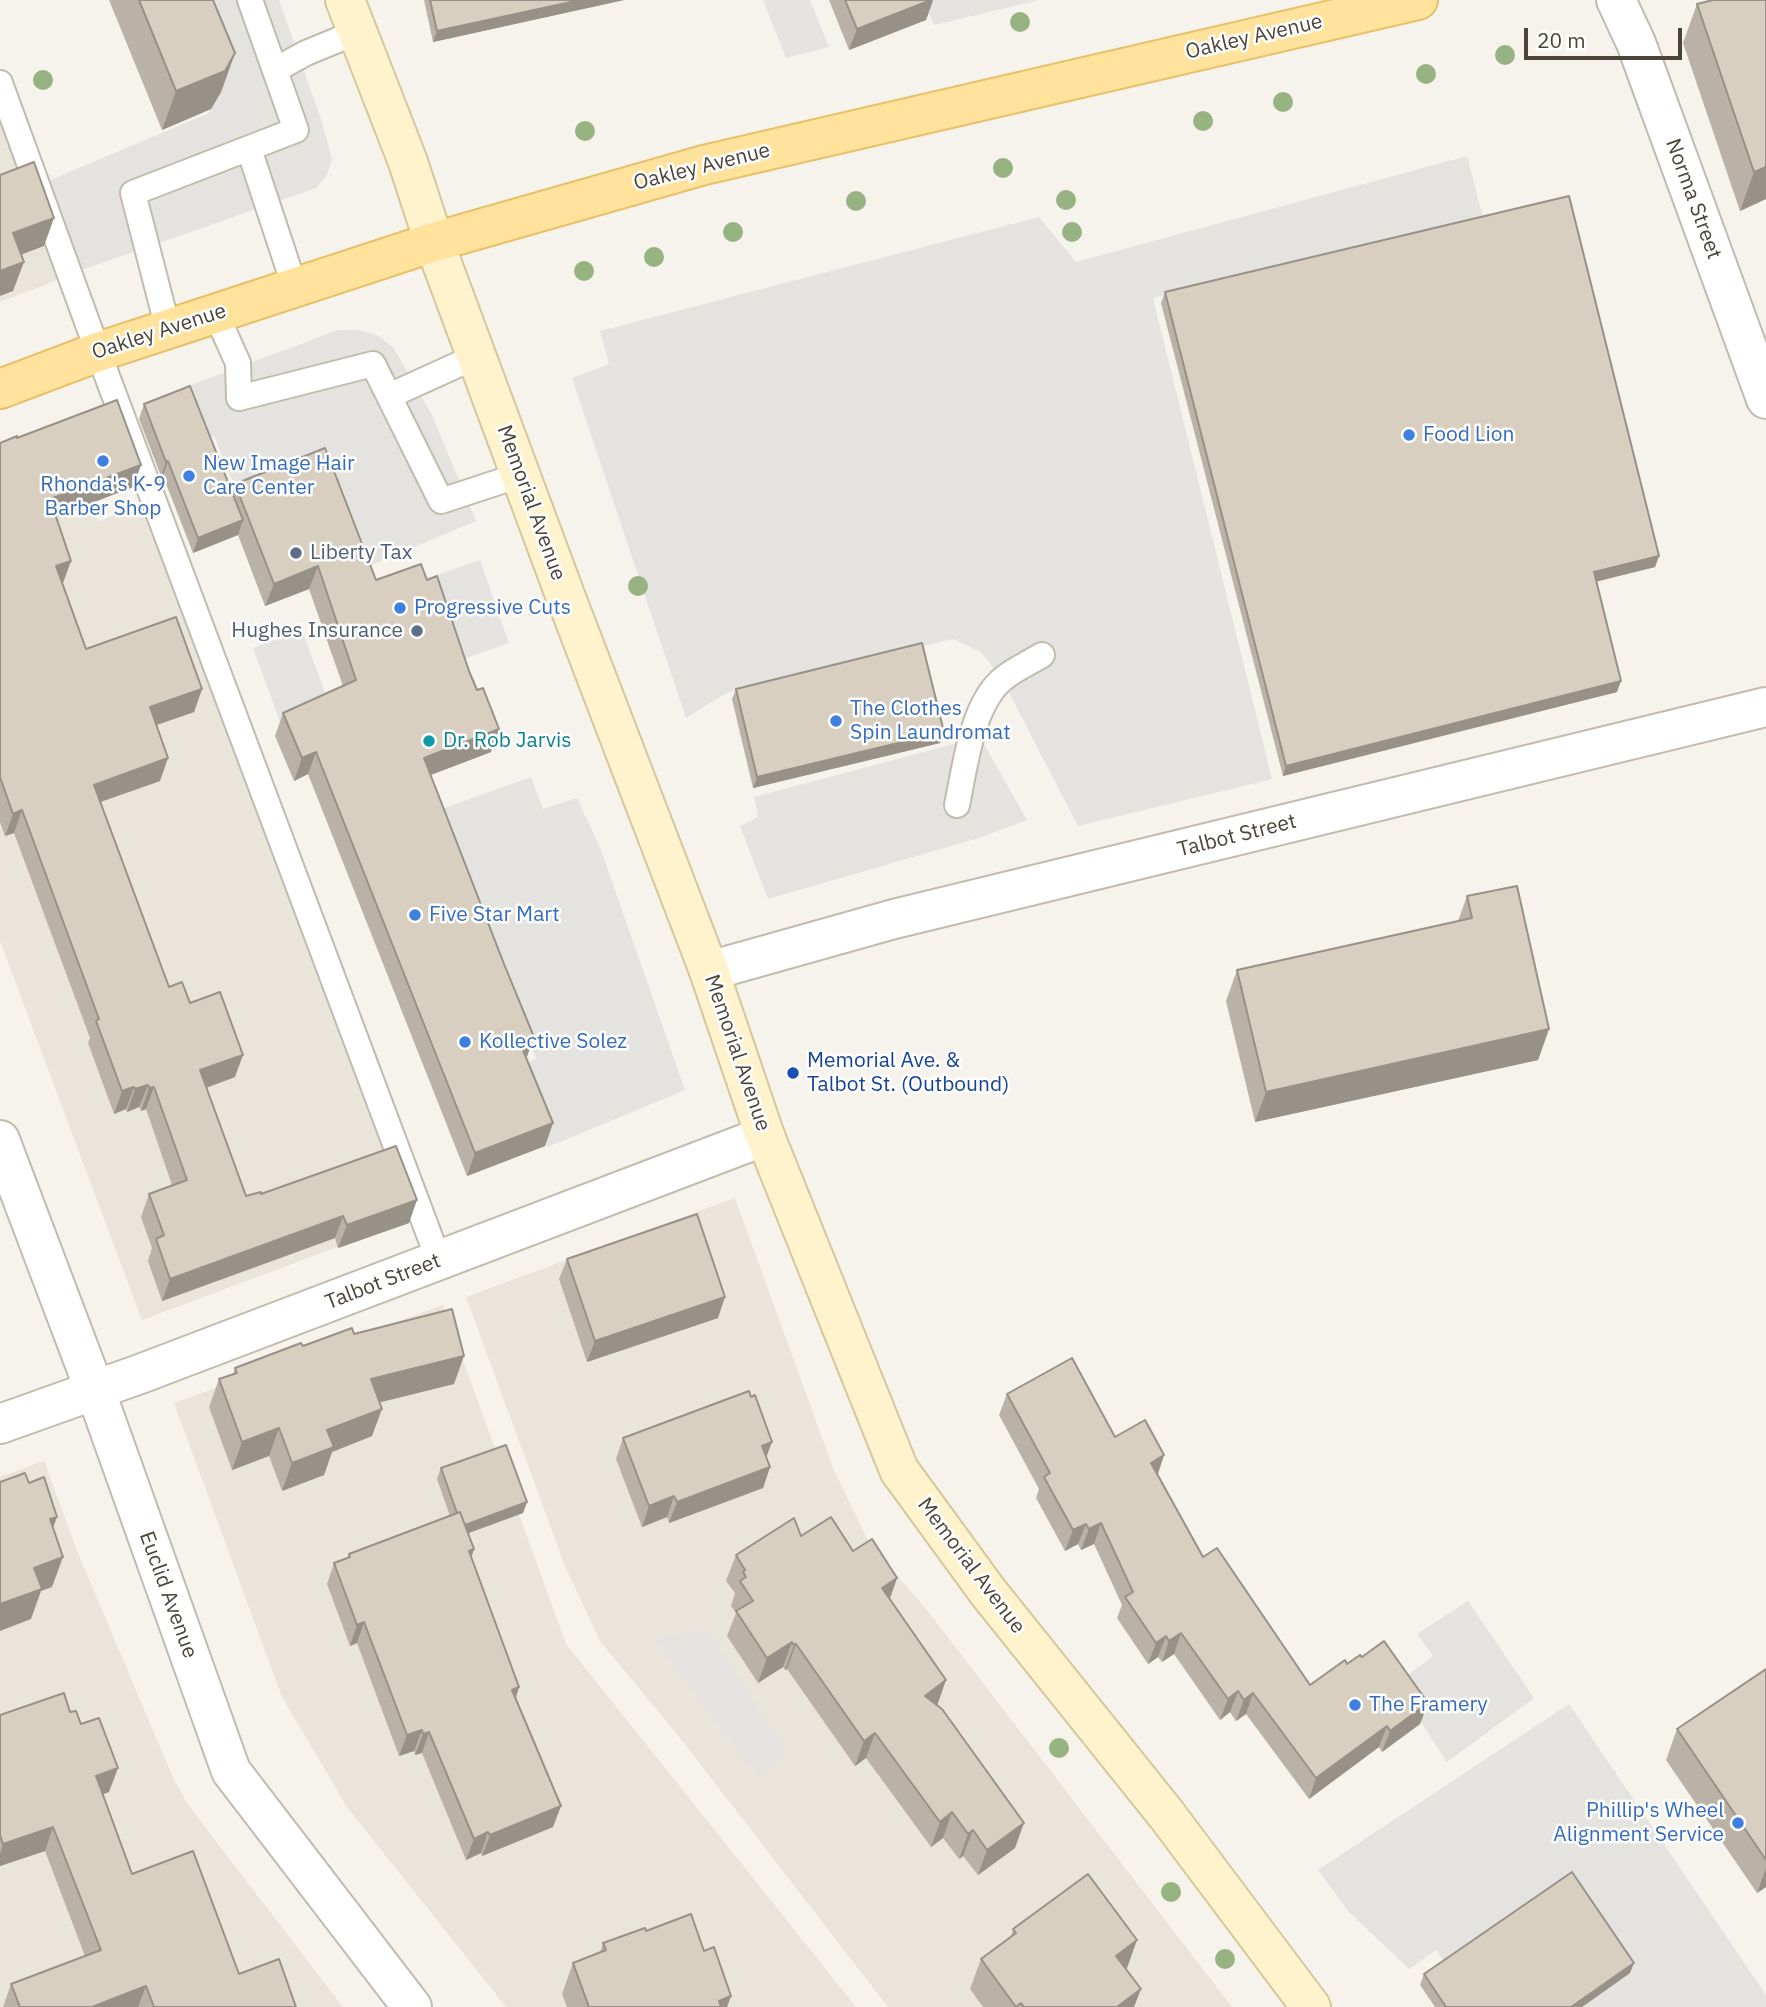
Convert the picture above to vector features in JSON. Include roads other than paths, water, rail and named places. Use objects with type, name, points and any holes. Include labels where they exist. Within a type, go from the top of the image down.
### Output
[{"type":"main road","name":"Oakley Avenue","points":[[0,389],[98,352],[434,242],[704,165],[1418,0]]},
{"type":"main road","name":"Memorial Avenue","points":[[351,16],[408,162],[434,242],[520,475],[709,971],[765,1136],[899,1470],[988,1592],[1166,1814],[1311,2007]]},
{"type":"street","name":"Norma Street","points":[[1616,0],[1636,43],[1766,399]]},
{"type":"street","name":"Talbot Street","points":[[709,971],[894,919],[1766,707]]},
{"type":"street","name":"Talbot Street","points":[[0,1424],[95,1391],[765,1136]]},
{"type":"street","name":"Euclid Avenue","points":[[0,1140],[95,1391],[230,1771],[412,2007]]},
{"type":"lane","points":[[168,329],[133,193],[296,130],[250,0]]},
{"type":"lane","points":[[275,70],[306,53],[351,16]]},
{"type":"lane","points":[[0,83],[98,352],[439,1261]]},
{"type":"lane","points":[[249,149],[295,288]]},
{"type":"lane","points":[[216,314],[238,362],[239,398],[373,364],[441,501],[520,475]]},
{"type":"lane","points":[[389,396],[477,356]]},
{"type":"lane","points":[[957,805],[970,739],[983,705],[1002,679],[1042,655]]},
{"type":"place","name":"Food Lion","points":[[1409,435]]},
{"type":"place","name":"Rhonda's K-9 Barber Shop","points":[[103,461]]},
{"type":"place","name":"New Image Hair Care Center","points":[[189,476]]},
{"type":"place","name":"Liberty Tax","points":[[296,553]]},
{"type":"place","name":"Progressive Cuts","points":[[400,608]]},
{"type":"place","name":"Hughes Insurance","points":[[417,631]]},
{"type":"place","name":"The Clothes Spin Laundromat","points":[[836,721]]},
{"type":"place","name":"Dr. Rob Jarvis","points":[[429,741]]},
{"type":"place","name":"Five Star Mart","points":[[415,915]]},
{"type":"place","name":"Kollective Solez","points":[[465,1042]]},
{"type":"place","name":"Memorial Ave. & Talbot St. (Outbound)","points":[[793,1073]]},
{"type":"place","name":"The Framery","points":[[1355,1705]]},
{"type":"place","name":"Phillip's Wheel Alignment Service","points":[[1738,1823]]}]
